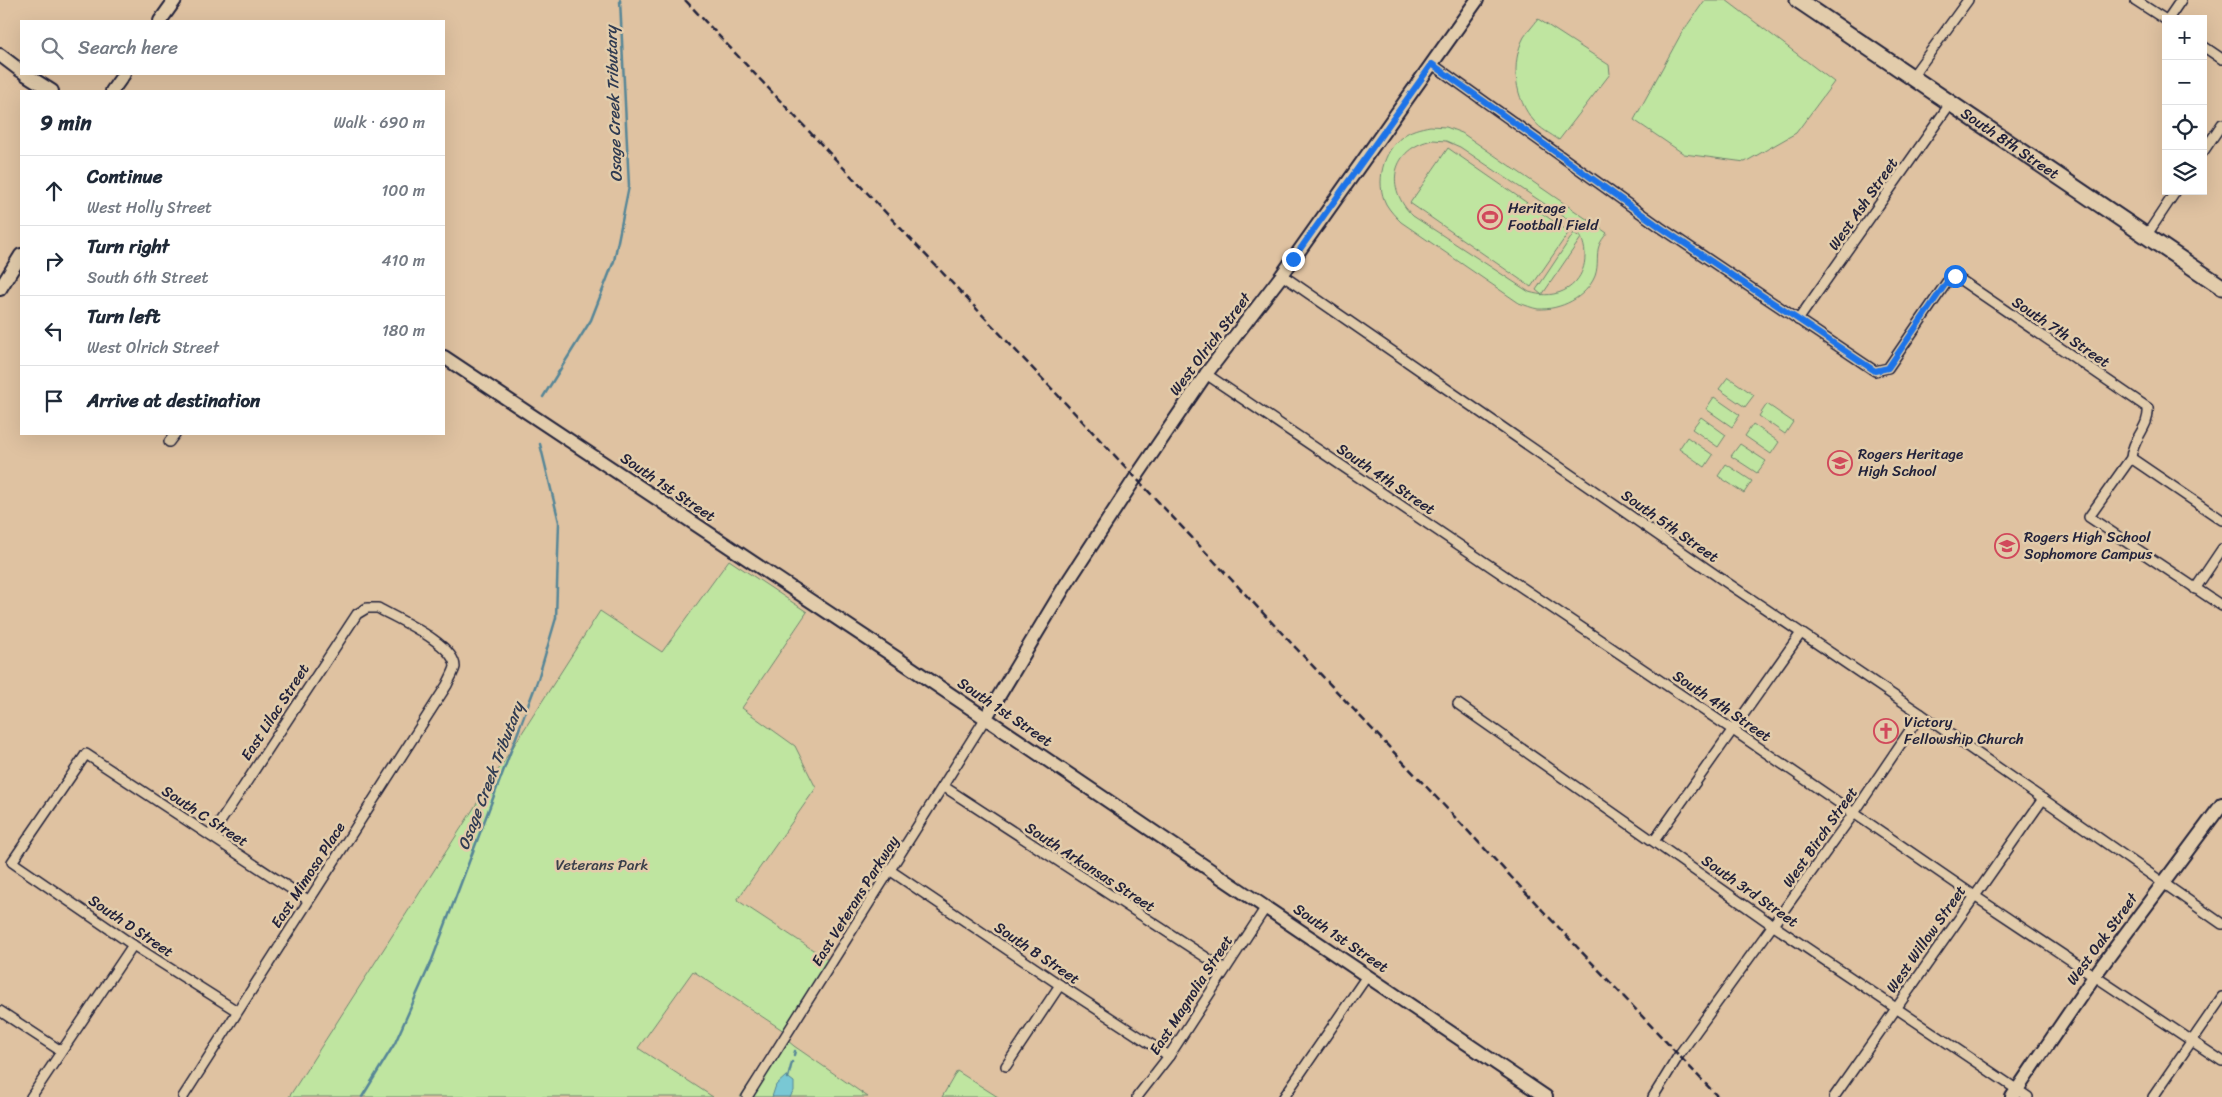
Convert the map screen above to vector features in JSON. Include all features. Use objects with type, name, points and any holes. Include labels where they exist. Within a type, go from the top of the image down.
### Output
[{"type":"main road","name":"South 8th Street","points":[[1808,3],[1950,104],[2222,287]]},
{"type":"street","points":[[161,20],[175,0]]},
{"type":"street","name":"West Olrich Street","points":[[985,719],[1070,578],[1206,374],[1282,275],[1477,0]]},
{"type":"street","points":[[1912,77],[1968,0]]},
{"type":"street","points":[[2135,0],[2162,16]]},
{"type":"street","points":[[2170,15],[2181,0]]},
{"type":"street","points":[[2207,49],[2222,60]]},
{"type":"street","points":[[0,54],[20,70]]},
{"type":"street","points":[[1432,64],[1660,227],[1798,320]]},
{"type":"street","points":[[28,75],[50,90]]},
{"type":"street","points":[[113,90],[123,75]]},
{"type":"street","name":"West Ash Street","points":[[1798,320],[1950,104]]},
{"type":"street","points":[[2204,150],[2222,124]]},
{"type":"street","points":[[2146,236],[2173,195]]},
{"type":"street","points":[[0,289],[20,257]]},
{"type":"street","name":"South 5th Street","points":[[1282,275],[2163,882]]},
{"type":"street","name":"South 7th Street","points":[[1798,320],[1875,371],[1888,368],[1949,279],[1955,276],[2148,408],[2149,418],[2131,448],[2131,458]]},
{"type":"street","name":"South 1st Street","points":[[445,358],[1266,907],[1546,1097]]},
{"type":"street","name":"South 4th Street","points":[[1206,374],[1734,730],[1973,896],[2095,975],[2222,1061]]},
{"type":"street","points":[[170,442],[174,435]]},
{"type":"street","points":[[2222,520],[2131,458],[2089,517],[2222,606]]},
{"type":"street","points":[[2195,589],[2222,550]]},
{"type":"street","name":"East Mimosa Place","points":[[183,1097],[447,685],[455,667],[451,654],[442,645],[378,608],[367,608]]},
{"type":"street","name":"East Lilac Street","points":[[211,836],[342,634],[357,614],[367,608]]},
{"type":"street","points":[[1654,841],[1801,633]]},
{"type":"street","name":"South 3rd Street","points":[[1458,704],[1774,926],[1896,1006],[2019,1095]]},
{"type":"street","name":"West Birch Street","points":[[1653,1097],[1678,1055],[1774,926],[1921,714]]},
{"type":"street","name":"East Veterans Parkway","points":[[747,1097],[985,719]]},
{"type":"street","name":"South C Street","points":[[12,862],[86,754],[308,900]]},
{"type":"street","name":"South Arkansas Street","points":[[943,786],[1224,969]]},
{"type":"street","name":"West Willow Street","points":[[1834,1097],[2043,798]]},
{"type":"street","name":"West Oak Street","points":[[2019,1095],[2095,975],[2222,804]]},
{"type":"street","name":"South D Street","points":[[12,862],[133,945],[237,1011]]},
{"type":"street","name":"South B Street","points":[[891,871],[1169,1056]]},
{"type":"street","points":[[2163,882],[2222,924]]},
{"type":"street","name":"East Magnolia Street","points":[[1137,1097],[1169,1056],[1266,907]]},
{"type":"street","points":[[30,1097],[133,945]]},
{"type":"street","points":[[1284,1097],[1367,976]]},
{"type":"street","points":[[1006,1066],[1060,985]]},
{"type":"street","points":[[2153,1097],[2222,997]]},
{"type":"street","points":[[0,1011],[61,1051]]},
{"type":"green space","points":[[1705,0],[1726,0],[1834,82],[1796,133],[1745,162],[1684,154],[1634,120],[1681,34]]},
{"type":"green space","points":[[1538,19],[1609,65],[1610,74],[1559,140],[1534,121],[1522,103],[1517,81],[1516,69],[1520,47],[1524,37]]},
{"type":"green space","points":[[1430,126],[1446,127],[1462,133],[1607,233],[1599,246],[1595,276],[1585,291],[1563,305],[1546,309],[1538,309],[1519,303],[1397,218],[1386,204],[1381,187],[1381,177],[1386,159],[1395,143],[1402,137],[1415,130]],"holes":[[[1433,140],[1446,141],[1460,147],[1570,221],[1580,235],[1585,249],[1584,263],[1580,276],[1572,286],[1560,292],[1546,295],[1529,292],[1413,216],[1404,205],[1398,193],[1396,170],[1408,151],[1419,144]]]},
{"type":"green space","name":"Heritage Football Field","points":[[1448,148],[1569,232],[1531,287],[1410,203]]},
{"type":"green space","points":[[1574,233],[1581,238],[1542,295],[1536,290]]},
{"type":"green space","points":[[1728,377],[1754,395],[1745,407],[1719,389]]},
{"type":"green space","points":[[1714,397],[1740,415],[1732,427],[1706,409]]},
{"type":"green space","points":[[1767,404],[1793,422],[1785,434],[1759,416]]},
{"type":"green space","points":[[1701,417],[1726,435],[1718,447],[1692,429]]},
{"type":"green space","points":[[1753,424],[1779,442],[1771,454],[1745,436]]},
{"type":"green space","points":[[1687,437],[1713,455],[1705,467],[1679,449]]},
{"type":"green space","points":[[1740,444],[1766,461],[1757,473],[1731,456]]},
{"type":"green space","points":[[1726,464],[1752,481],[1744,493],[1718,476]]},
{"type":"green space","name":"Veterans Park","points":[[729,560],[807,612],[742,708],[795,746],[816,788],[737,900],[833,963],[787,1033],[693,971],[638,1048],[713,1097],[289,1097],[600,611],[662,652]]},
{"type":"green space","points":[[781,1035],[794,1046],[868,1097],[740,1097]]},
{"type":"green space","points":[[957,1071],[998,1097],[942,1097]]},
{"type":"water","points":[[786,1076],[794,1082],[794,1091],[790,1097],[772,1097],[776,1085]]},
{"type":"waterway","name":"Osage Creek Tributary","points":[[543,397],[591,320],[614,261],[629,186],[620,0]]},
{"type":"waterway","name":"Osage Creek Tributary","points":[[362,1097],[395,1043],[432,960],[538,679],[556,618],[559,522],[540,444]]},
{"type":"waterway","points":[[794,1055],[795,1051]]},
{"type":"waterway","points":[[788,1078],[792,1062]]},
{"type":"railway","points":[[685,0],[1718,1097]]},
{"type":"place","name":"Heritage Football Field","points":[[1490,217]]},
{"type":"place","name":"Rogers Heritage High School","points":[[1840,463]]},
{"type":"place","name":"Rogers High School Sophomore Campus","points":[[2007,546]]},
{"type":"place","name":"Victory Fellowship Church","points":[[1886,731]]},
{"type":"route","points":[[1293,259],[1432,64],[1440,72],[1660,227],[1875,371],[1888,368],[1949,279],[1955,276]]}]
